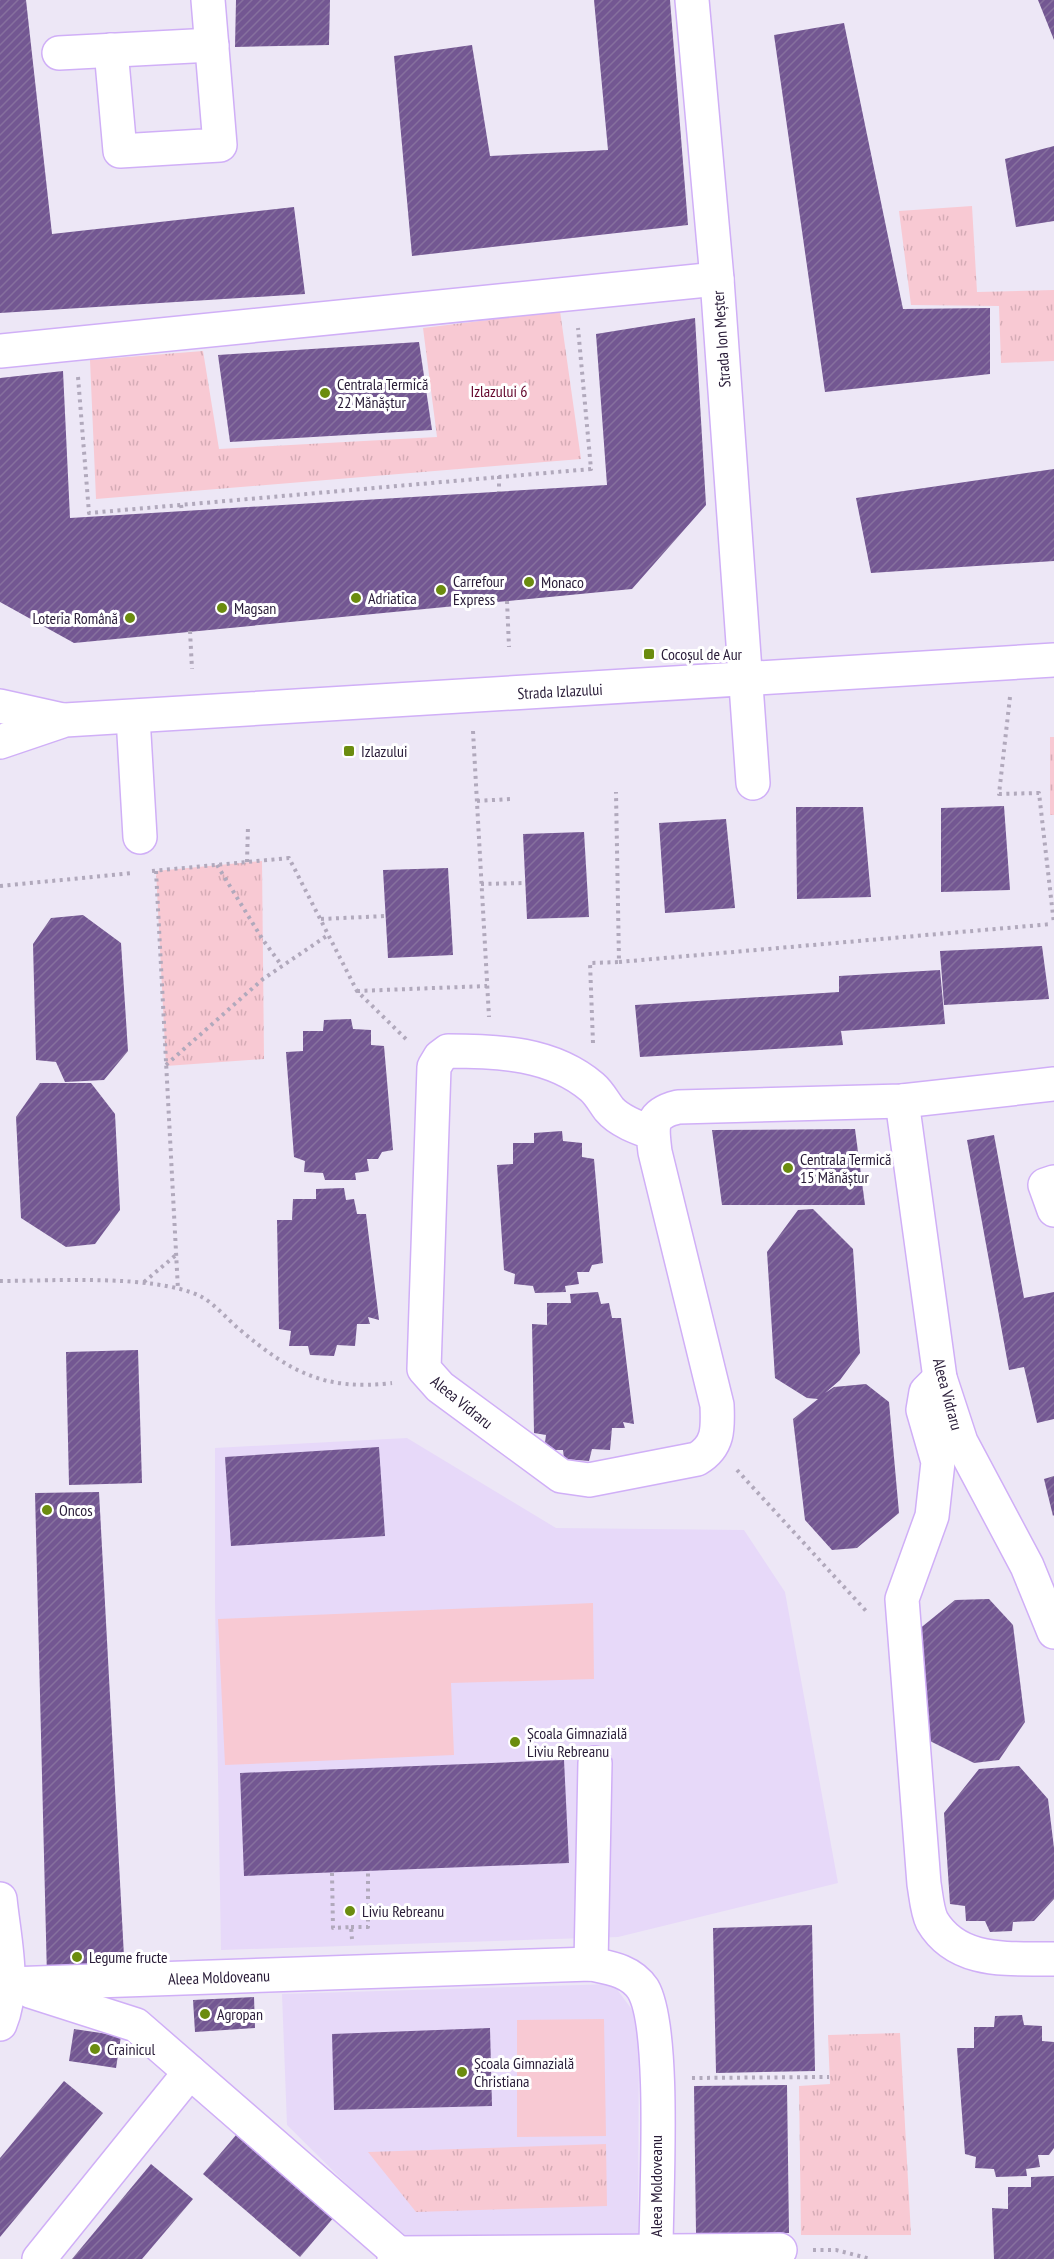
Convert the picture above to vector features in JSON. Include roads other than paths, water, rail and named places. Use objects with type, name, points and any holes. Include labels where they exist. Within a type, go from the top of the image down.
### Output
[{"type":"street","points":[[111,50],[120,151],[220,145],[208,0]]},
{"type":"street","name":"Strada Ion Meșter","points":[[693,9],[717,279],[753,783]]},
{"type":"street","points":[[59,53],[212,45]]},
{"type":"street","points":[[0,351],[717,279]]},
{"type":"street","name":"Strada Izlazului","points":[[0,706],[65,720],[1054,660]]},
{"type":"street","points":[[133,717],[140,837]]},
{"type":"street","name":"Strada Izlazului","points":[[0,742],[65,720]]},
{"type":"street","name":"Aleea Vidraru","points":[[448,1051],[526,1056],[558,1064],[572,1070],[595,1089],[610,1111],[624,1121],[652,1133],[717,1405],[718,1430],[714,1445],[708,1453],[698,1459],[588,1480],[561,1476],[430,1378],[424,1369],[434,1067],[440,1057],[448,1051]]},
{"type":"street","points":[[652,1133],[655,1119],[663,1111],[678,1107],[902,1101],[1054,1084]]},
{"type":"street","name":"Aleea Vidraru","points":[[902,1101],[940,1378],[961,1442],[1027,1566],[1054,1632]]},
{"type":"street","points":[[1054,1182],[1045,1185],[1054,1210]]},
{"type":"street","points":[[940,1378],[926,1392],[922,1410],[938,1462],[932,1516],[902,1599],[924,1884],[931,1919],[952,1945],[988,1958],[1054,1959]]},
{"type":"street","points":[[591,1964],[595,1763]]},
{"type":"street","points":[[0,1899],[8,1984],[6,2009],[0,2024]]},
{"type":"street","name":"Aleea Moldoveanu","points":[[8,1984],[591,1964],[624,1971],[643,1990],[654,2028],[656,2250]]},
{"type":"street","name":"Aleea Moldoveanu","points":[[8,1984],[136,2025],[399,2257],[656,2250],[780,2250]]},
{"type":"street","points":[[39,2259],[190,2072]]},
{"type":"place","name":"Centrala Termică 22 Mănăștur","points":[[325,393]]},
{"type":"place","name":"Monaco","points":[[529,582]]},
{"type":"place","name":"Carrefour Express","points":[[441,590]]},
{"type":"place","name":"Adriatica","points":[[356,598]]},
{"type":"place","name":"Magsan","points":[[222,608]]},
{"type":"place","name":"Loteria Română","points":[[130,618]]},
{"type":"place","name":"Cocoșul de Aur","points":[[649,654]]},
{"type":"place","name":"Izlazului","points":[[349,751]]},
{"type":"place","name":"Centrala Termică 15 Mănăștur","points":[[788,1168]]},
{"type":"place","name":"Oncos","points":[[47,1510]]},
{"type":"place","name":"Școala Gimnazială Liviu Rebreanu","points":[[515,1742]]},
{"type":"place","name":"Liviu Rebreanu","points":[[350,1911]]},
{"type":"place","name":"Legume fructe","points":[[77,1957]]},
{"type":"place","name":"Agropan","points":[[205,2014]]},
{"type":"place","name":"Crainicul","points":[[95,2049]]},
{"type":"place","name":"Școala Gimnazială Christiana","points":[[462,2072]]},
{"type":"park label","name":"Izlazului 6","points":[[499,391]]}]
